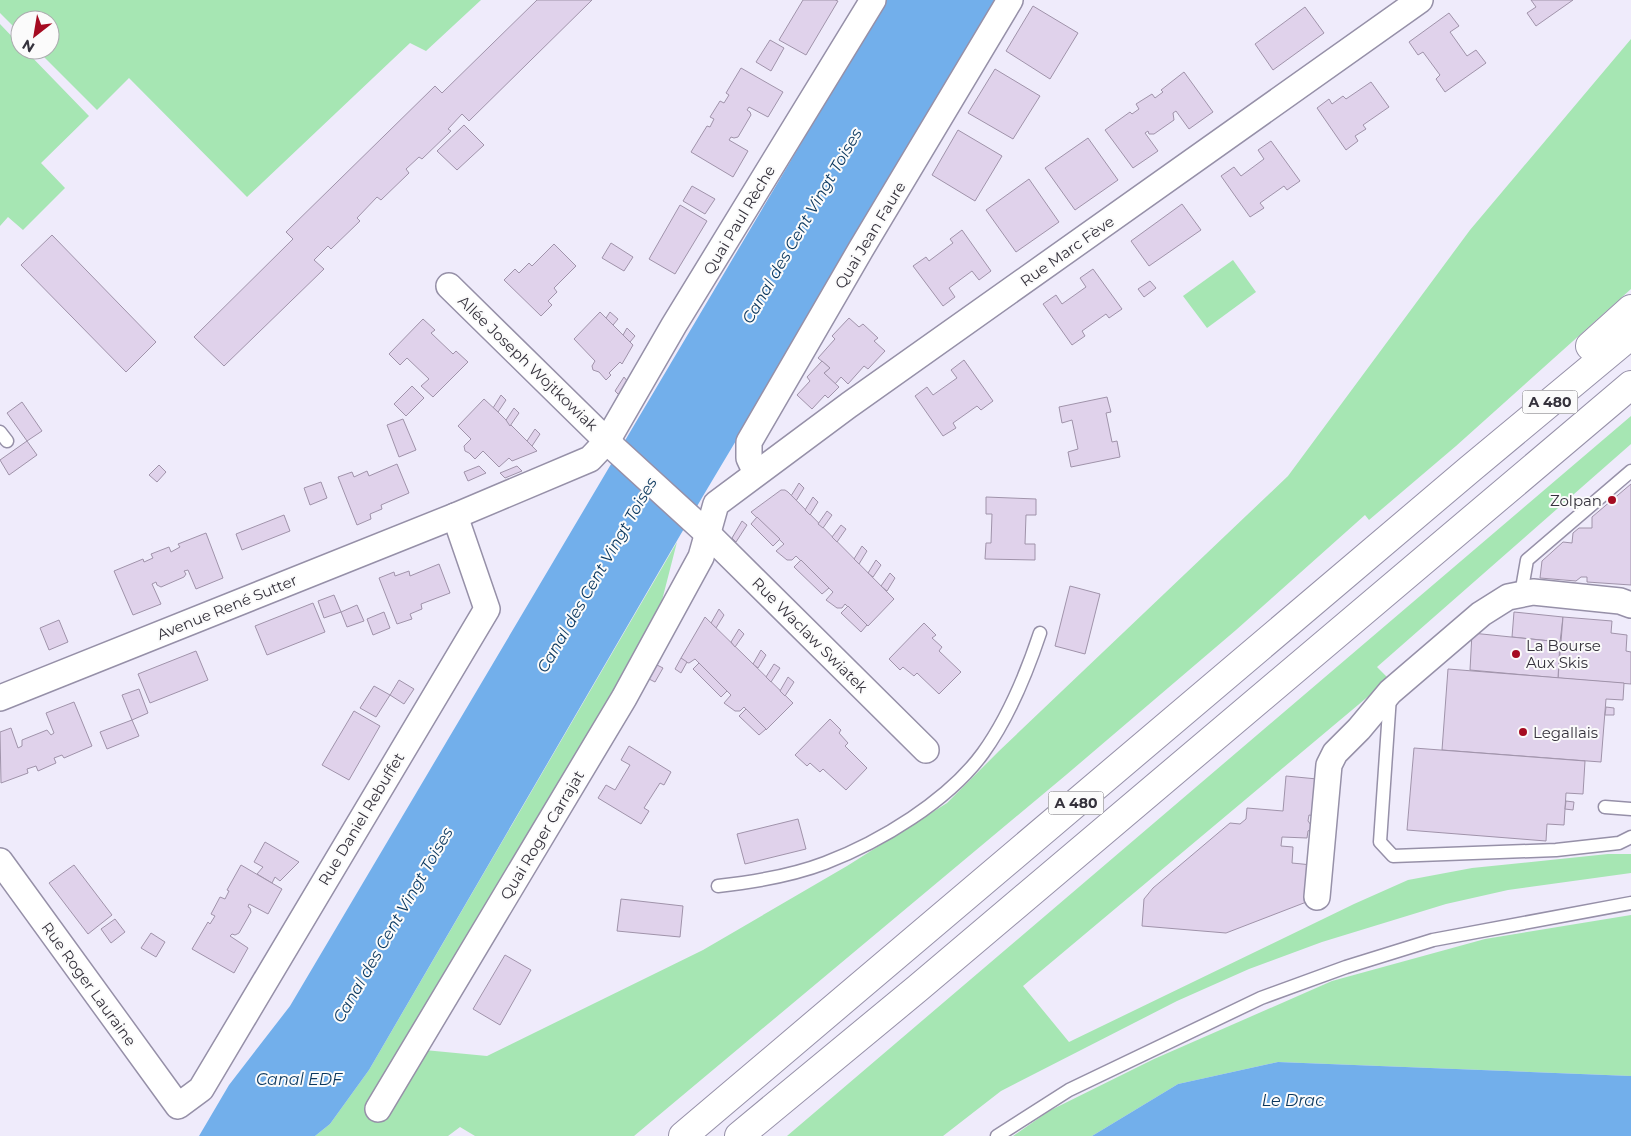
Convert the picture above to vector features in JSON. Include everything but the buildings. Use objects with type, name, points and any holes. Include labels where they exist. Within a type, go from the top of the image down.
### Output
[{"type":"highway","points":[[1470,469],[1487,437],[1631,309]]},
{"type":"highway","name":"A 480","points":[[683,1136],[1631,334]]},
{"type":"highway","name":"A 480","points":[[739,1136],[918,988],[1631,385]]},
{"type":"highway","points":[[764,1136],[898,1024],[918,988]]},
{"type":"street","name":"Quai Paul Rèche","points":[[455,516],[590,458],[611,445],[674,324],[873,0]]},
{"type":"street","name":"Quai Jean Faure","points":[[756,473],[748,458],[749,442],[861,249],[1010,0]]},
{"type":"street","name":"Rue Marc Fève","points":[[716,504],[848,405],[1420,0]]},
{"type":"street","name":"Allée Joseph Wojtkowiak","points":[[449,286],[611,445],[701,538]]},
{"type":"street","name":"Quai Roger Carrajat","points":[[378,1109],[624,698],[716,504]]},
{"type":"street","name":"Avenue René Sutter","points":[[0,698],[455,516]]},
{"type":"street","name":"Rue Daniel Rebuffet","points":[[178,1106],[201,1089],[487,609],[455,516]]},
{"type":"street","name":"Rue Waclaw Swiatek","points":[[701,538],[926,750]]},
{"type":"street","points":[[1317,897],[1329,765],[1335,753],[1360,729],[1390,692],[1481,614],[1508,597],[1533,592],[1620,600],[1631,605]]},
{"type":"street","name":"Rue Roger Lauraine","points":[[0,861],[178,1106]]},
{"type":"lane","points":[[1521,594],[1527,560],[1631,471]]},
{"type":"lane","points":[[718,886],[782,876],[825,863],[871,842],[926,808],[958,782],[992,740],[1010,708],[1028,669],[1040,633]]},
{"type":"lane","points":[[1390,692],[1380,842],[1393,856],[1556,850],[1619,844],[1631,837]]},
{"type":"lane","points":[[1605,806],[1631,810]]},
{"type":"lane","points":[[997,1136],[1069,1090],[1261,998],[1346,966],[1432,940],[1631,903]]},
{"type":"green space","points":[[0,0],[481,0],[426,51],[410,43],[247,197],[129,78],[97,110],[47,60],[60,60],[60,10],[10,10],[10,23],[0,13]]},
{"type":"green space","points":[[0,24],[10,34],[10,60],[35,60],[89,116],[41,163],[65,188],[23,230],[8,217],[0,226]]},
{"type":"green space","points":[[1631,39],[1631,289],[1456,446],[1369,520],[1365,515],[1236,630],[1066,775],[634,1136],[475,1136],[460,1127],[448,1136],[315,1136],[330,1124],[369,1070],[677,542],[658,616],[414,1049],[487,1056],[703,950],[847,866],[947,803],[999,751],[1288,476],[1470,230]]},
{"type":"green space","points":[[1233,260],[1256,292],[1207,328],[1183,296]]},
{"type":"green space","points":[[1631,416],[1631,444],[1377,667],[1389,679],[1023,986],[1069,1042],[1354,904],[1408,880],[1472,868],[1608,854],[1631,854],[1631,873],[1508,890],[1446,904],[1322,942],[1249,969],[1177,1001],[1001,1091],[943,1136],[787,1136]]},
{"type":"green space","points":[[1631,915],[1631,1076],[1278,1062],[1178,1084],[1092,1136],[1013,1136],[1049,1111],[1154,1059],[1332,981],[1485,939]]},
{"type":"water","name":"Canal EDF","points":[[886,0],[999,0],[703,496],[369,1070],[330,1124],[315,1136],[199,1136],[229,1085],[290,1006]]},
{"type":"water","name":"Le Drac","points":[[1278,1062],[1631,1076],[1631,1136],[1092,1136],[1178,1084]]},
{"type":"place","name":"Zolpan","points":[[1612,500]]},
{"type":"place","name":"La Bourse Aux Skis","points":[[1516,654]]},
{"type":"place","name":"Legallais","points":[[1523,732]]},
{"type":"water label","name":"Canal des Cent Vingt Toises","points":[[802,226]]},
{"type":"water label","name":"Canal des Cent Vingt Toises","points":[[597,575]]},
{"type":"water label","name":"Canal des Cent Vingt Toises","points":[[393,925]]}]
